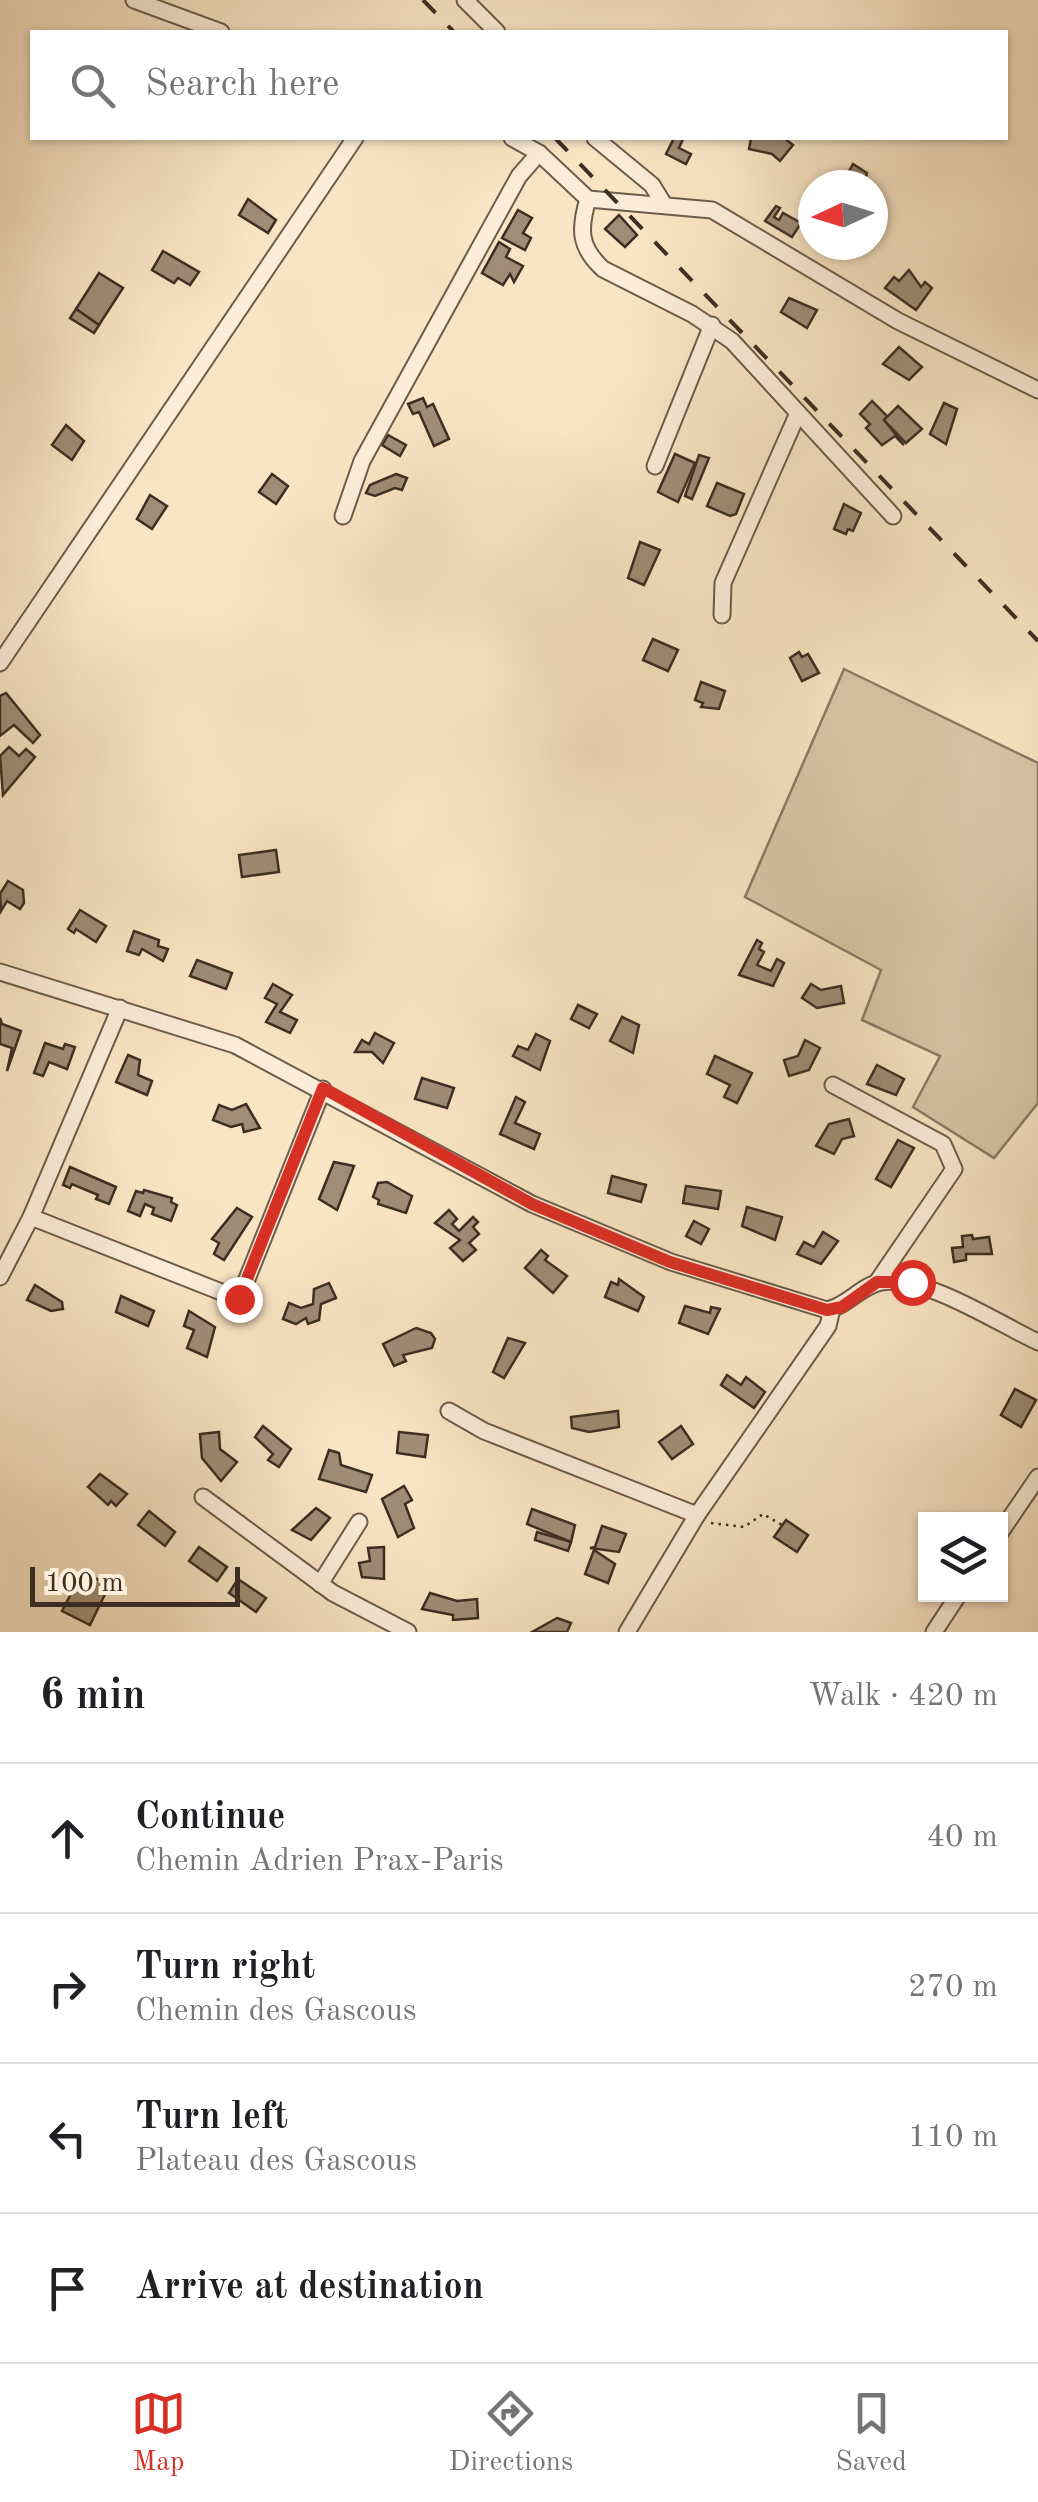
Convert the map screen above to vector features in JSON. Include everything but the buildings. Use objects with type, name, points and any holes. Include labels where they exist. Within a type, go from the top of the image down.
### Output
[{"type":"street","points":[[134,0],[216,30]]},
{"type":"street","points":[[466,0],[496,30]]},
{"type":"street","points":[[0,662],[355,140]]},
{"type":"street","points":[[516,140],[539,152],[588,199],[697,206],[726,216],[898,321],[1038,390]]},
{"type":"street","points":[[598,140],[652,184],[662,204]]},
{"type":"street","points":[[343,516],[362,461],[519,176],[539,152]]},
{"type":"street","points":[[588,199],[580,230],[592,260],[603,270],[712,325],[893,516]]},
{"type":"street","points":[[654,466],[712,325]]},
{"type":"street","points":[[722,614],[723,583],[798,413]]},
{"type":"street","points":[[0,972],[235,1045],[323,1088],[532,1204],[670,1262],[832,1309]]},
{"type":"street","points":[[0,1277],[32,1217],[120,1008]]},
{"type":"street","points":[[627,1632],[697,1515],[828,1326],[832,1309],[877,1282],[954,1169],[943,1144],[832,1085]]},
{"type":"street","points":[[32,1217],[239,1299],[323,1088]]},
{"type":"street","points":[[877,1282],[912,1282],[1038,1342]]},
{"type":"street","points":[[448,1411],[484,1431],[697,1515]]},
{"type":"street","points":[[1008,1521],[1038,1477]]},
{"type":"street","points":[[203,1497],[320,1584],[408,1632]]},
{"type":"street","points":[[320,1584],[359,1522]]},
{"type":"street","points":[[934,1632],[954,1602]]},
{"type":"path","points":[[697,1515],[733,1528],[763,1514],[782,1525]]},
{"type":"shaded area","points":[[844,669],[1038,763],[1038,1103],[994,1158],[913,1107],[940,1056],[862,1020],[881,970],[745,897]]},
{"type":"railway","points":[[423,0],[452,30]]},
{"type":"railway","points":[[557,140],[1038,641]]},
{"type":"route","points":[[239,1299],[323,1088],[532,1204],[670,1262],[827,1310],[842,1307],[877,1282],[912,1282]]}]
